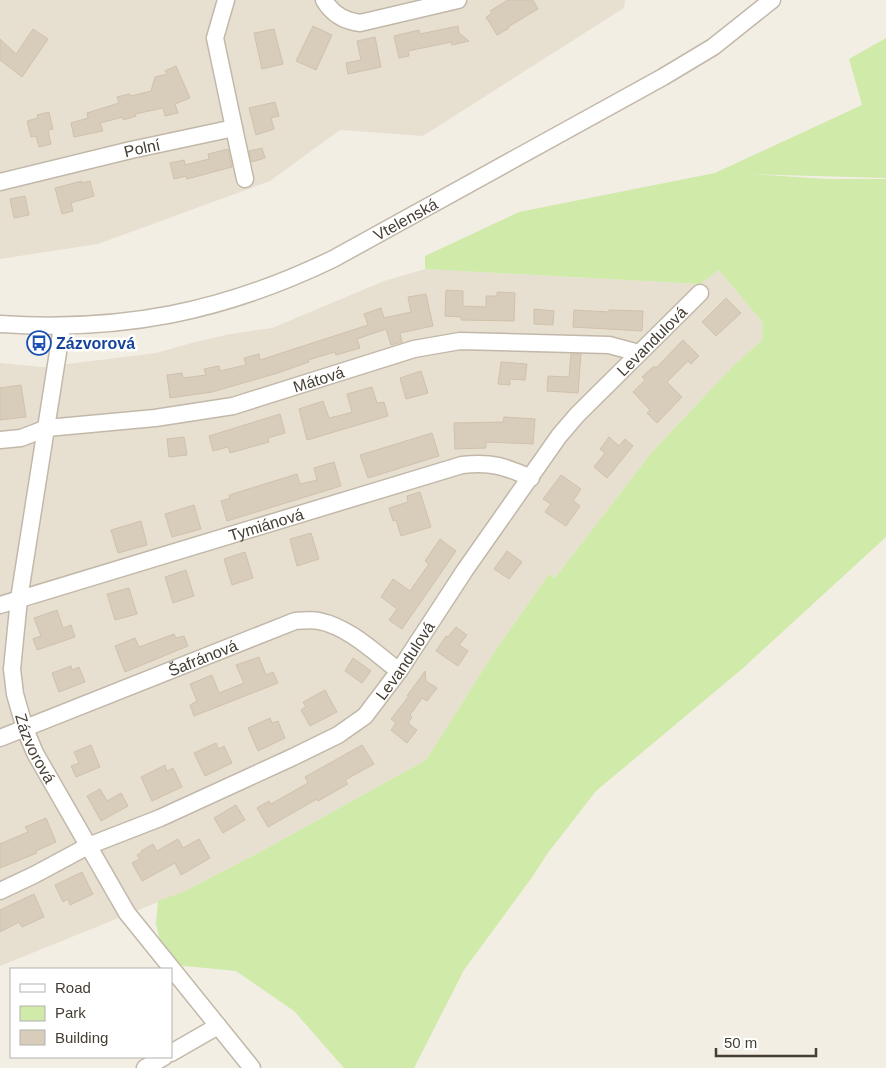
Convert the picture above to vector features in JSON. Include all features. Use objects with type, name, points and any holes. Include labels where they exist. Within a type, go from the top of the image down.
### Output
[{"type":"street","points":[[226,0],[215,38],[245,179]]},
{"type":"street","points":[[324,0],[334,12],[346,21],[360,23],[458,0]]},
{"type":"street","name":"Vtelenská","points":[[0,324],[62,326],[122,323],[183,313],[250,294],[310,270],[691,61],[733,32],[772,0]]},
{"type":"street","name":"Polní","points":[[0,182],[122,152],[234,128]]},
{"type":"street","name":"Levandulová","points":[[0,891],[88,846],[160,818],[338,735],[365,716],[399,671],[465,570],[559,436],[577,415],[700,293]]},
{"type":"street","name":"Zázvorová","points":[[62,326],[20,599],[12,668],[15,694],[25,729],[35,753],[88,846],[127,913],[171,968]]},
{"type":"street","name":"Mátová","points":[[0,440],[21,438],[47,428],[155,418],[233,406],[414,349],[460,341],[609,345],[639,353]]},
{"type":"street","name":"Tymiánová","points":[[0,605],[462,466],[484,463],[508,467],[531,478]]},
{"type":"street","name":"Šafránová","points":[[0,738],[295,621],[317,620],[333,625],[399,671]]},
{"type":"street","name":"Zázvorová","points":[[172,969],[252,1068]]},
{"type":"street","points":[[172,1052],[218,1026]]},
{"type":"street","points":[[145,1068],[162,1058]]},
{"type":"shaded area","points":[[0,0],[625,0],[624,8],[423,136],[340,130],[270,181],[98,244],[0,259]]},
{"type":"shaded area","points":[[425,269],[700,284],[719,270],[763,323],[762,340],[732,367],[652,452],[555,578],[549,574],[495,651],[426,760],[260,852],[183,892],[0,966],[0,363],[43,367],[156,353],[230,334],[272,328],[384,281]]},
{"type":"green space","points":[[886,38],[886,178],[749,174],[827,179],[886,179],[886,537],[742,669],[596,791],[547,854],[464,970],[414,1068],[344,1068],[294,1011],[236,971],[174,965],[162,950],[156,924],[158,901],[183,892],[260,852],[426,760],[495,651],[549,574],[555,578],[652,452],[732,367],[762,340],[763,323],[719,270],[700,284],[425,269],[425,256],[519,212],[715,173],[862,105],[849,59]]},
{"type":"building","points":[[508,0],[533,0],[538,9],[497,35],[486,17],[492,13],[490,11]]},
{"type":"building","points":[[313,26],[332,35],[316,70],[296,61]]},
{"type":"building","points":[[458,26],[459,33],[469,41],[452,45],[451,42],[408,51],[409,56],[399,58],[394,36],[419,30],[420,34]]},
{"type":"building","points":[[33,29],[48,39],[22,77],[0,60],[0,39],[16,54]]},
{"type":"building","points":[[274,29],[283,64],[262,69],[254,33]]},
{"type":"building","points":[[375,37],[381,67],[348,74],[346,63],[361,60],[357,41]]},
{"type":"building","points":[[176,66],[190,98],[175,104],[178,113],[165,116],[163,108],[135,114],[136,116],[123,120],[123,117],[100,123],[103,131],[74,137],[71,123],[88,118],[87,113],[119,103],[117,97],[151,91],[155,77],[167,74],[165,71]]},
{"type":"building","points":[[275,102],[279,116],[271,118],[274,129],[256,135],[249,108]]},
{"type":"building","points":[[49,112],[53,129],[48,130],[51,144],[39,147],[36,136],[31,137],[27,121],[38,118],[37,115]]},
{"type":"building","points":[[262,148],[265,158],[252,162],[249,151]]},
{"type":"building","points":[[228,149],[232,167],[187,179],[186,176],[174,179],[170,163],[184,160],[185,165],[209,159],[208,154]]},
{"type":"building","points":[[82,181],[82,183],[90,181],[94,196],[71,203],[73,211],[62,214],[55,188]]},
{"type":"building","points":[[25,196],[29,215],[14,218],[10,199]]},
{"type":"building","points":[[446,290],[463,291],[463,306],[486,307],[486,296],[497,296],[497,292],[515,293],[514,321],[461,320],[461,317],[445,316]]},
{"type":"building","points":[[426,294],[433,326],[400,333],[402,342],[391,345],[386,329],[357,339],[360,348],[336,355],[335,352],[308,360],[309,362],[278,373],[212,392],[170,398],[167,375],[182,373],[183,378],[206,375],[204,369],[219,366],[220,371],[246,365],[244,358],[259,354],[260,360],[368,325],[364,314],[381,308],[384,318],[411,312],[408,297]]},
{"type":"building","points":[[726,298],[741,313],[716,336],[702,322]]},
{"type":"building","points":[[534,309],[554,311],[553,325],[534,324]]},
{"type":"building","points":[[574,310],[643,311],[642,331],[573,327]]},
{"type":"building","points":[[683,340],[699,356],[691,364],[688,361],[667,382],[682,397],[657,423],[647,413],[650,410],[633,392],[645,380],[642,377],[654,366],[656,368]]},
{"type":"building","points":[[571,354],[581,354],[578,393],[547,391],[548,376],[569,377]]},
{"type":"building","points":[[501,362],[527,364],[525,380],[510,379],[510,385],[498,384]]},
{"type":"building","points":[[421,371],[428,393],[406,399],[400,378]]},
{"type":"building","points":[[21,385],[26,417],[0,420],[0,388]]},
{"type":"building","points":[[372,387],[377,403],[384,402],[388,416],[307,440],[299,409],[323,401],[329,418],[352,412],[347,394]]},
{"type":"building","points":[[280,414],[285,433],[268,438],[269,442],[230,453],[228,447],[213,451],[209,436]]},
{"type":"building","points":[[504,417],[535,419],[533,444],[486,442],[486,448],[455,449],[454,423],[503,422]]},
{"type":"building","points":[[432,433],[439,456],[368,478],[360,455]]},
{"type":"building","points":[[184,437],[187,455],[169,457],[167,439]]},
{"type":"building","points":[[609,437],[619,446],[625,439],[633,446],[607,478],[594,467],[605,453],[600,449]]},
{"type":"building","points":[[334,462],[341,486],[227,521],[221,501],[230,498],[229,495],[297,474],[300,484],[317,480],[314,468]]},
{"type":"building","points":[[561,475],[581,489],[573,501],[580,506],[566,526],[545,512],[551,504],[543,499]]},
{"type":"building","points":[[420,492],[431,527],[401,536],[396,520],[393,521],[389,508],[408,502],[407,496]]},
{"type":"building","points":[[194,505],[201,529],[172,537],[165,514]]},
{"type":"building","points":[[141,521],[147,545],[118,553],[111,530]]},
{"type":"building","points":[[311,533],[319,559],[297,566],[290,539]]},
{"type":"building","points":[[440,539],[456,551],[402,629],[389,620],[397,609],[381,597],[393,579],[410,591],[429,564],[425,561]]},
{"type":"building","points":[[507,551],[522,562],[509,579],[494,569]]},
{"type":"building","points":[[245,552],[253,578],[232,585],[224,559]]},
{"type":"building","points":[[186,570],[194,596],[173,603],[165,577]]},
{"type":"building","points":[[129,588],[137,614],[115,620],[107,594]]},
{"type":"building","points":[[57,610],[63,628],[71,625],[75,637],[37,650],[33,639],[41,636],[34,618]]},
{"type":"building","points":[[456,627],[467,635],[459,645],[468,651],[458,666],[436,651],[446,636],[448,637]]},
{"type":"building","points":[[174,634],[176,638],[184,636],[188,646],[125,672],[115,646],[135,638],[139,647]]},
{"type":"building","points":[[259,657],[266,675],[273,672],[278,683],[194,716],[190,705],[197,701],[190,684],[212,675],[219,693],[244,683],[236,665]]},
{"type":"building","points":[[353,658],[371,671],[362,683],[345,671]]},
{"type":"building","points":[[71,666],[72,670],[79,667],[85,682],[59,692],[52,673]]},
{"type":"building","points":[[425,671],[426,681],[437,688],[427,701],[422,698],[410,715],[412,717],[408,723],[417,730],[407,743],[391,730],[396,723],[391,719]]},
{"type":"building","points":[[325,690],[337,712],[310,726],[301,710],[306,707],[303,702]]},
{"type":"building","points":[[270,718],[272,723],[278,721],[285,738],[258,751],[248,728]]},
{"type":"building","points":[[216,743],[219,749],[224,746],[232,763],[205,776],[194,753]]},
{"type":"building","points":[[91,745],[100,767],[76,777],[71,766],[79,763],[74,752]]},
{"type":"building","points":[[362,745],[374,764],[345,780],[348,784],[268,827],[257,808],[269,801],[271,804],[308,783],[305,777]]},
{"type":"building","points":[[165,765],[167,771],[173,768],[182,787],[152,801],[141,777]]},
{"type":"building","points":[[100,789],[107,801],[121,793],[128,806],[101,821],[87,796]]},
{"type":"building","points":[[236,805],[245,820],[223,833],[214,818]]},
{"type":"building","points":[[46,818],[56,842],[36,851],[37,853],[0,868],[0,844],[28,832],[25,827]]},
{"type":"building","points":[[178,839],[183,848],[199,839],[210,858],[181,875],[175,863],[142,881],[132,863],[140,859],[137,855],[153,844],[157,851]]},
{"type":"building","points":[[82,872],[93,894],[70,905],[68,899],[63,902],[55,885]]},
{"type":"building","points":[[34,894],[44,917],[22,927],[19,922],[0,932],[0,910]]},
{"type":"place","name":"Zázvorová","points":[[39,343]]}]
